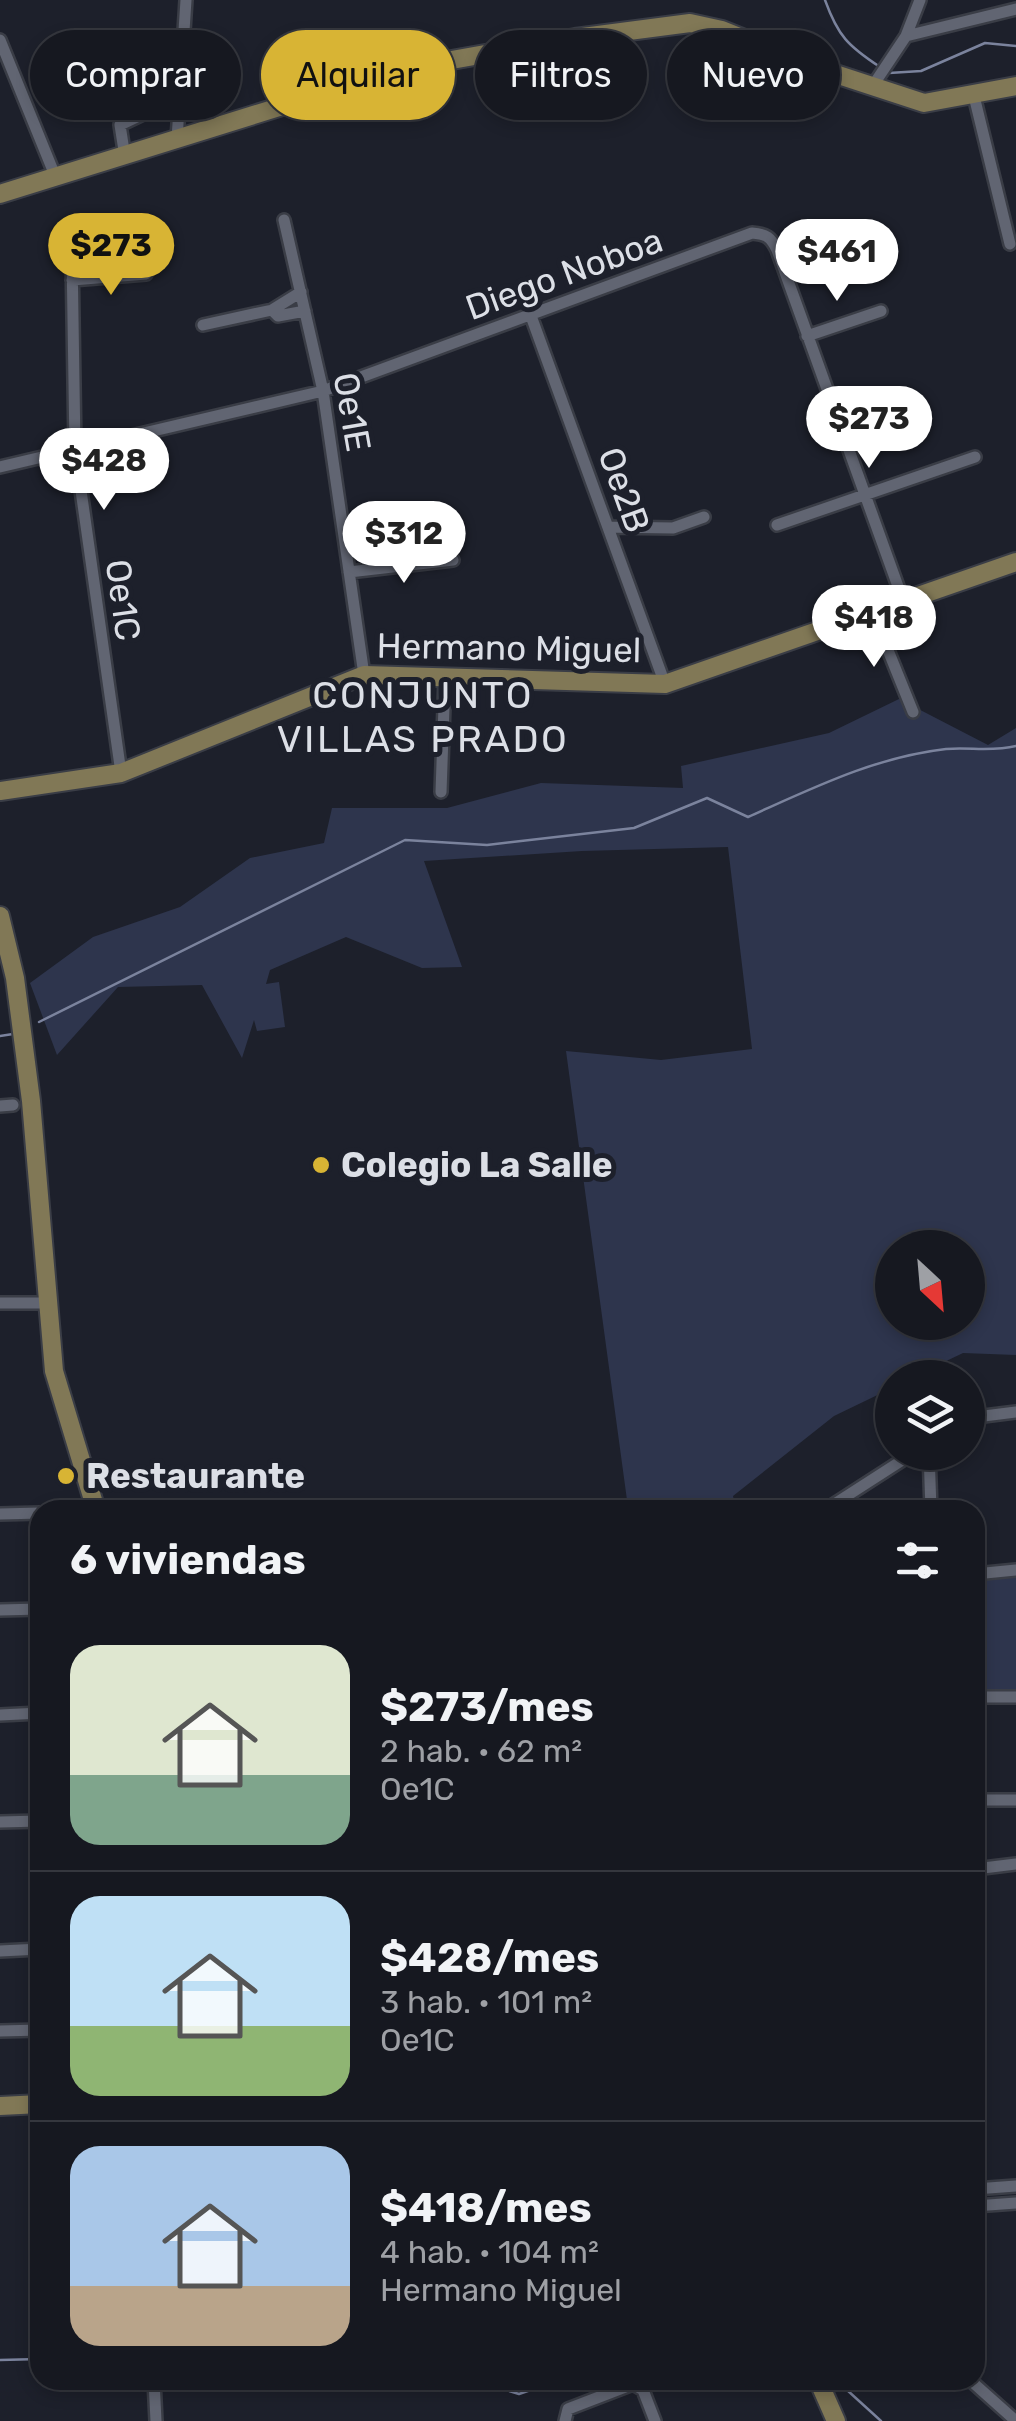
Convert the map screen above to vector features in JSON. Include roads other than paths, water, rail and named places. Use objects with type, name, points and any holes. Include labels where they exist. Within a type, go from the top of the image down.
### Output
[{"type":"street","points":[[177,139],[186,0]]},
{"type":"street","points":[[872,87],[906,36],[920,0]]},
{"type":"street","points":[[906,36],[1016,9]]},
{"type":"street","points":[[647,31],[690,23],[722,30],[924,103],[1016,86]]},
{"type":"street","points":[[0,40],[56,178]]},
{"type":"street","points":[[0,194],[398,70],[475,61]]},
{"type":"street","points":[[974,96],[1010,244]]},
{"type":"street","points":[[126,156],[120,125],[132,120]]},
{"type":"street","name":"Oe1E","points":[[284,220],[323,391],[364,675]]},
{"type":"street","name":"Diego Noboa","points":[[0,468],[323,391],[752,234],[762,234],[774,242],[904,603]]},
{"type":"street","name":"Oe1C","points":[[72,254],[75,448],[121,773]]},
{"type":"street","points":[[72,280],[146,274]]},
{"type":"street","points":[[204,325],[272,310],[300,292]]},
{"type":"street","points":[[272,310],[278,316],[305,311]]},
{"type":"street","points":[[806,336],[882,310]]},
{"type":"street","name":"Oe2B","points":[[531,316],[665,684]]},
{"type":"street","points":[[777,526],[975,457]]},
{"type":"street","points":[[608,528],[673,528],[704,517]]},
{"type":"street","points":[[349,572],[453,560]]},
{"type":"street","name":"Hermano Miguel","points":[[0,791],[121,773],[364,675],[665,684],[1016,562]]},
{"type":"street","points":[[873,613],[913,712]]},
{"type":"street","points":[[442,792],[446,678]]},
{"type":"street","points":[[0,916],[16,978],[31,1101],[54,1370],[93,1500]]},
{"type":"street","points":[[0,1303],[50,1303]]},
{"type":"street","points":[[985,1416],[1016,1412]]},
{"type":"street","points":[[841,1500],[888,1470]]},
{"type":"street","points":[[930,1470],[931,1500]]},
{"type":"street","points":[[0,1514],[30,1513]]},
{"type":"street","points":[[985,1573],[1016,1570]]},
{"type":"street","points":[[0,1610],[30,1609]]},
{"type":"street","points":[[985,1697],[1016,1697]]},
{"type":"street","points":[[0,1715],[30,1714]]},
{"type":"street","points":[[985,1800],[1016,1800]]},
{"type":"street","points":[[0,1822],[30,1821]]},
{"type":"street","points":[[985,1867],[1016,1864]]},
{"type":"street","points":[[0,1951],[30,1950]]},
{"type":"street","points":[[0,2032],[30,2030]]},
{"type":"street","points":[[0,2106],[30,2104]]},
{"type":"street","points":[[985,2188],[1016,2186]]},
{"type":"street","points":[[985,2205],[1016,2203]]},
{"type":"street","points":[[154,2390],[156,2421]]},
{"type":"street","points":[[566,2421],[568,2410],[618,2390]]},
{"type":"street","points":[[644,2390],[655,2421]]},
{"type":"street","points":[[822,2390],[836,2421]]},
{"type":"street","points":[[981,2390],[1016,2421]]},
{"type":"waterway","points":[[825,0],[845,39],[880,67]]},
{"type":"waterway","points":[[889,73],[921,71],[985,43],[1016,46]]},
{"type":"waterway","points":[[39,1022],[405,840],[487,845],[634,828],[707,798],[748,817],[845,775],[894,759],[946,749],[1016,746]]},
{"type":"waterway","points":[[0,1036],[13,1034]]},
{"type":"waterway","points":[[0,2360],[30,2359]]},
{"type":"waterway","points":[[506,2390],[519,2394],[531,2390]]},
{"type":"waterway","points":[[847,2390],[881,2421]]},
{"type":"place","name":"Colegio La Salle","points":[[321,1165]]},
{"type":"place","name":"Restaurante","points":[[66,1476]]},
{"type":"district","name":"CONJUNTO VILLAS PRADO","points":[[423,717]]}]
